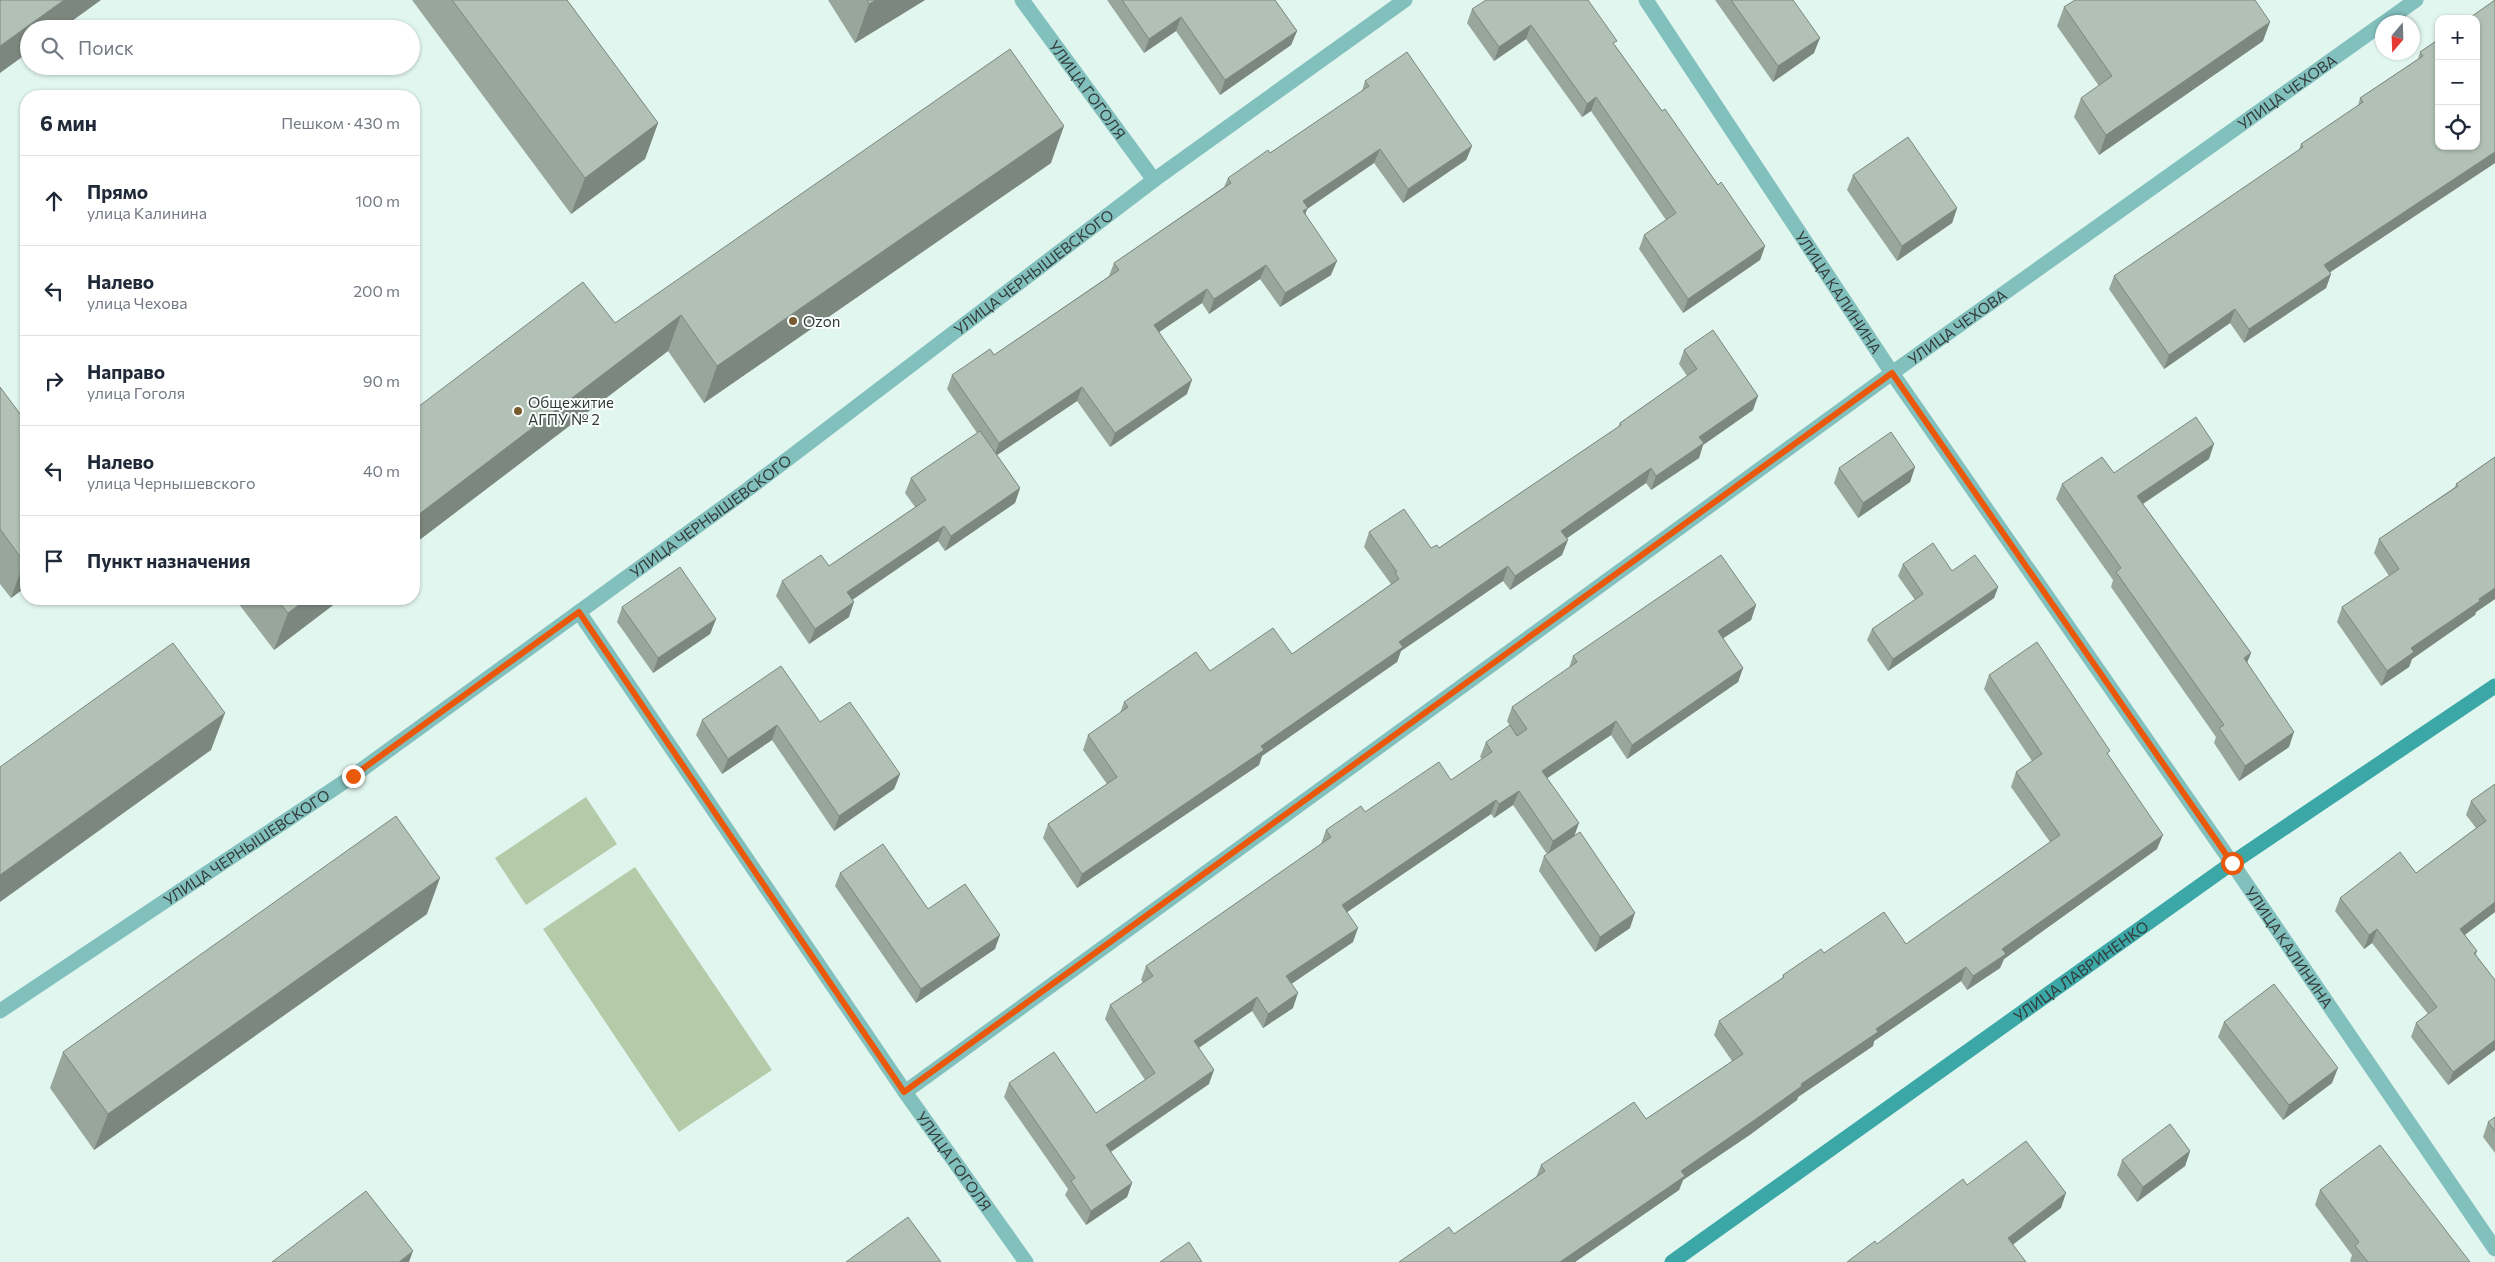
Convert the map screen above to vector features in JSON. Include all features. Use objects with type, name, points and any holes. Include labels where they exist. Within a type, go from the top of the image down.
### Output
[{"type":"main road","name":"УЛИЦА ЛАВРИНЕНКО","points":[[1672,1262],[2232,863],[2495,686]]},
{"type":"street","name":"УЛИЦА ГОГОЛЯ","points":[[1022,0],[1154,180]]},
{"type":"street","name":"УЛИЦА ЧЕРНЫШЕВСКОГО","points":[[0,1011],[331,791],[755,484],[1154,180],[1405,0]]},
{"type":"street","name":"УЛИЦА КАЛИНИНА","points":[[1646,0],[1892,373],[2232,863],[2495,1249]]},
{"type":"street","name":"УЛИЦА ЧЕХОВА","points":[[2395,15],[2416,0]]},
{"type":"street","name":"УЛИЦА ЧЕХОВА","points":[[904,1092],[1892,373],[2375,29]]},
{"type":"street","name":"УЛИЦА ГОГОЛЯ","points":[[579,612],[904,1092],[1026,1262]]},
{"type":"green space","points":[[586,797],[617,844],[526,905],[495,858]]},
{"type":"green space","points":[[635,867],[772,1070],[679,1132],[543,929]]},
{"type":"building","points":[[0,0],[64,0],[36,20],[20,20],[20,32],[0,46]]},
{"type":"building","points":[[452,0],[567,0],[658,123],[585,178]]},
{"type":"building","points":[[867,0],[876,0],[869,4]]},
{"type":"building","points":[[1122,0],[1275,0],[1297,31],[1225,80],[1181,17],[1149,39]]},
{"type":"building","points":[[1486,0],[1588,0],[1617,41],[1613,43],[1662,111],[1665,109],[1718,185],[1721,182],[1765,246],[1688,299],[1644,235],[1676,213],[1596,97],[1587,104],[1531,25],[1499,47],[1472,9]]},
{"type":"building","points":[[1731,0],[1793,0],[1820,38],[1778,66]]},
{"type":"building","points":[[2075,0],[2255,0],[2270,22],[2106,135],[2081,98],[2112,76],[2064,7]]},
{"type":"building","points":[[2495,0],[2495,152],[2324,265],[2331,274],[2249,329],[2235,309],[2169,355],[2114,276],[2303,147],[2301,144],[2363,102],[2360,98],[2417,60],[2420,60],[2423,56],[2420,52],[2435,42],[2435,150],[2480,150],[2480,15],[2474,15]]},
{"type":"building","points":[[1010,49],[1064,126],[717,366],[681,315],[420,513],[420,405],[583,282],[615,323]]},
{"type":"building","points":[[1407,52],[1472,146],[1408,189],[1380,149],[1303,201],[1308,208],[1303,211],[1337,261],[1285,293],[1266,265],[1214,299],[1207,289],[1154,325],[1192,380],[1115,433],[1082,387],[999,443],[952,375],[990,349],[994,355],[1119,270],[1114,263],[1231,183],[1228,178],[1268,150],[1270,153],[1369,86],[1365,81]]},
{"type":"building","points":[[1908,137],[1957,208],[1902,246],[1853,175]]},
{"type":"building","points":[[1713,330],[1758,396],[1699,437],[1704,443],[1656,476],[1651,468],[1561,531],[1568,540],[1515,576],[1508,566],[1399,642],[1403,647],[1261,746],[1264,750],[1082,874],[1048,824],[1117,777],[1088,735],[1128,707],[1124,702],[1196,652],[1210,671],[1273,628],[1292,654],[1399,579],[1395,573],[1397,572],[1369,532],[1404,509],[1431,548],[1437,545],[1439,548],[1621,425],[1620,423],[1697,369],[1684,350]]},
{"type":"building","points":[[0,387],[20,414],[20,556],[0,529]]},
{"type":"building","points":[[2196,417],[2214,444],[2137,496],[2251,653],[2244,658],[2294,732],[2245,766],[2219,728],[2224,725],[2116,572],[2121,568],[2062,484],[2102,457],[2114,473]]},
{"type":"building","points":[[980,431],[1020,488],[951,536],[944,526],[847,592],[854,602],[815,629],[782,581],[821,555],[829,566],[926,500],[911,478]]},
{"type":"building","points":[[1891,432],[1915,467],[1863,503],[1839,468]]},
{"type":"building","points":[[2495,457],[2495,588],[2479,599],[2480,601],[2411,648],[2414,652],[2387,671],[2342,607],[2399,569],[2379,539],[2458,486],[2456,484]]},
{"type":"building","points":[[1933,543],[1952,571],[1975,555],[1998,587],[1893,659],[1872,629],[1923,594],[1903,564]]},
{"type":"building","points":[[1721,555],[1756,605],[1718,631],[1743,668],[1632,745],[1616,721],[1542,771],[1579,823],[1553,841],[1519,791],[1499,804],[1496,800],[1342,905],[1358,928],[1286,976],[1298,993],[1268,1014],[1257,997],[1194,1041],[1214,1070],[1106,1145],[1132,1183],[1091,1211],[1071,1181],[1075,1178],[1009,1083],[1054,1052],[1096,1113],[1155,1073],[1110,1005],[1153,976],[1146,966],[1331,837],[1326,830],[1361,806],[1365,812],[1439,762],[1451,780],[1492,752],[1486,742],[1510,725],[1517,736],[1527,729],[1512,707],[1577,662],[1573,656]]},
{"type":"building","points":[[680,567],[716,619],[658,658],[622,607]]},
{"type":"building","points":[[281,605],[299,605],[288,613]]},
{"type":"building","points":[[2037,642],[2110,751],[2107,753],[2163,835],[2002,949],[2006,954],[1973,976],[1966,967],[1876,1029],[1878,1032],[1801,1084],[1802,1086],[1681,1171],[1685,1176],[1560,1262],[1399,1262],[1449,1227],[1454,1234],[1545,1171],[1541,1165],[1634,1102],[1646,1119],[1743,1054],[1719,1021],[1784,977],[1783,975],[1821,949],[1824,953],[1884,912],[1906,944],[2060,835],[2016,772],[2042,754],[1989,675]]},
{"type":"building","points":[[173,643],[225,713],[0,875],[0,767]]},
{"type":"building","points":[[781,666],[820,722],[850,702],[900,774],[839,816],[777,725],[728,759],[702,720]]},
{"type":"building","points":[[2495,784],[2495,902],[2460,929],[2477,951],[2474,953],[2495,980],[2495,1040],[2453,1072],[2416,1023],[2437,1007],[2377,929],[2369,935],[2340,898],[2400,852],[2416,873],[2486,821],[2471,801]]},
{"type":"building","points":[[396,816],[440,878],[108,1114],[63,1052]]},
{"type":"building","points":[[1580,832],[1635,913],[1600,937],[1544,856]]},
{"type":"building","points":[[883,844],[928,909],[965,884],[1000,935],[921,989],[840,873]]},
{"type":"building","points":[[2274,984],[2338,1068],[2289,1105],[2224,1022]]},
{"type":"building","points":[[2495,1117],[2495,1131],[2488,1122]]},
{"type":"building","points":[[2170,1124],[2190,1151],[2143,1187],[2122,1160]]},
{"type":"building","points":[[2026,1141],[2066,1193],[2008,1238],[2026,1262],[1847,1262],[1875,1241],[1877,1244],[1963,1179],[1967,1185]]},
{"type":"building","points":[[2380,1145],[2470,1262],[2368,1262],[2355,1246],[2359,1242],[2320,1190]]},
{"type":"building","points":[[366,1191],[413,1251],[399,1262],[272,1262]]},
{"type":"building","points":[[908,1217],[941,1262],[846,1262]]},
{"type":"building","points":[[1189,1242],[1202,1262],[1160,1262]]},
{"type":"place","name":"Ozon","points":[[793,321]]},
{"type":"place","name":"Общежитие АГПУ № 2","points":[[518,411]]},
{"type":"route","points":[[353,776],[579,612],[904,1092],[1892,373],[2232,863]]}]
